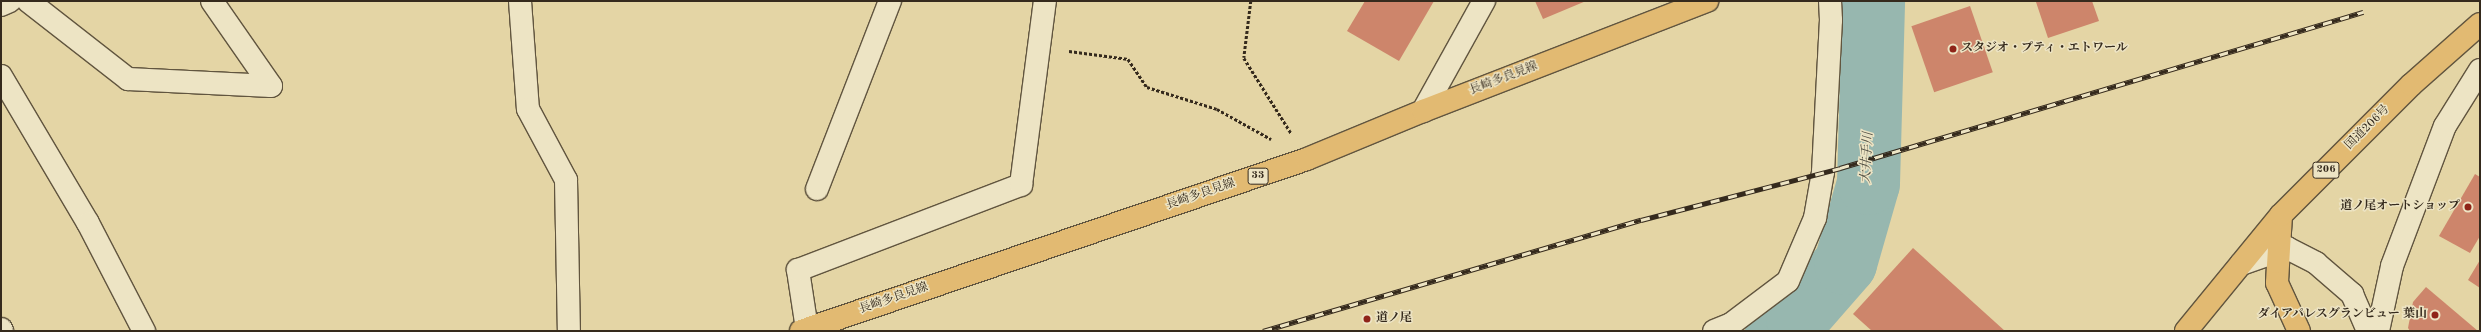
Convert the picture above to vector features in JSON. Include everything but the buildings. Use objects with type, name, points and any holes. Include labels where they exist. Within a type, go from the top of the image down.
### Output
[{"type":"main road","name":"長崎多良見線","points":[[804,330],[1307,159],[1422,111],[1707,1]]},
{"type":"main road","name":"国道206号","points":[[2186,331],[2281,215],[2411,85],[2480,24]]},
{"type":"main road","points":[[2281,215],[2278,283],[2299,331]]},
{"type":"street","points":[[1,5],[10,1]]},
{"type":"street","points":[[28,1],[128,78],[271,86],[212,1]]},
{"type":"street","points":[[520,1],[528,109],[566,180],[569,331]]},
{"type":"street","points":[[816,189],[890,1]]},
{"type":"street","points":[[804,330],[798,270],[1021,185],[1045,1]]},
{"type":"street","points":[[1422,111],[1484,1]]},
{"type":"street","points":[[1726,329],[1788,281],[1815,218],[1823,172],[1831,20],[1830,1]]},
{"type":"street","points":[[2378,331],[2392,266],[2445,126],[2480,70]]},
{"type":"street","points":[[1,76],[7,101],[88,223],[144,331]]},
{"type":"street","points":[[2241,264],[2288,248],[2316,263],[2352,294],[2368,331]]},
{"type":"path","points":[[1251,1],[1244,58],[1307,159]]},
{"type":"path","points":[[1039,48],[1128,59],[1147,87],[1217,110],[1307,159]]},
{"type":"waterway","name":"大井手川","points":[[1776,331],[1797,318],[1845,263],[1868,183],[1873,1]]},
{"type":"railway","points":[[1263,331],[1641,220],[1840,168],[2363,12]]},
{"type":"place","name":"スタジオ・プティ・エトワール","points":[[1953,49]]},
{"type":"place","name":"道ノ尾オートショップ","points":[[2468,207]]},
{"type":"place","name":"ダイアパレスグランビュー 葉山","points":[[2435,315]]},
{"type":"place","name":"道ノ尾","points":[[1367,319]]}]
